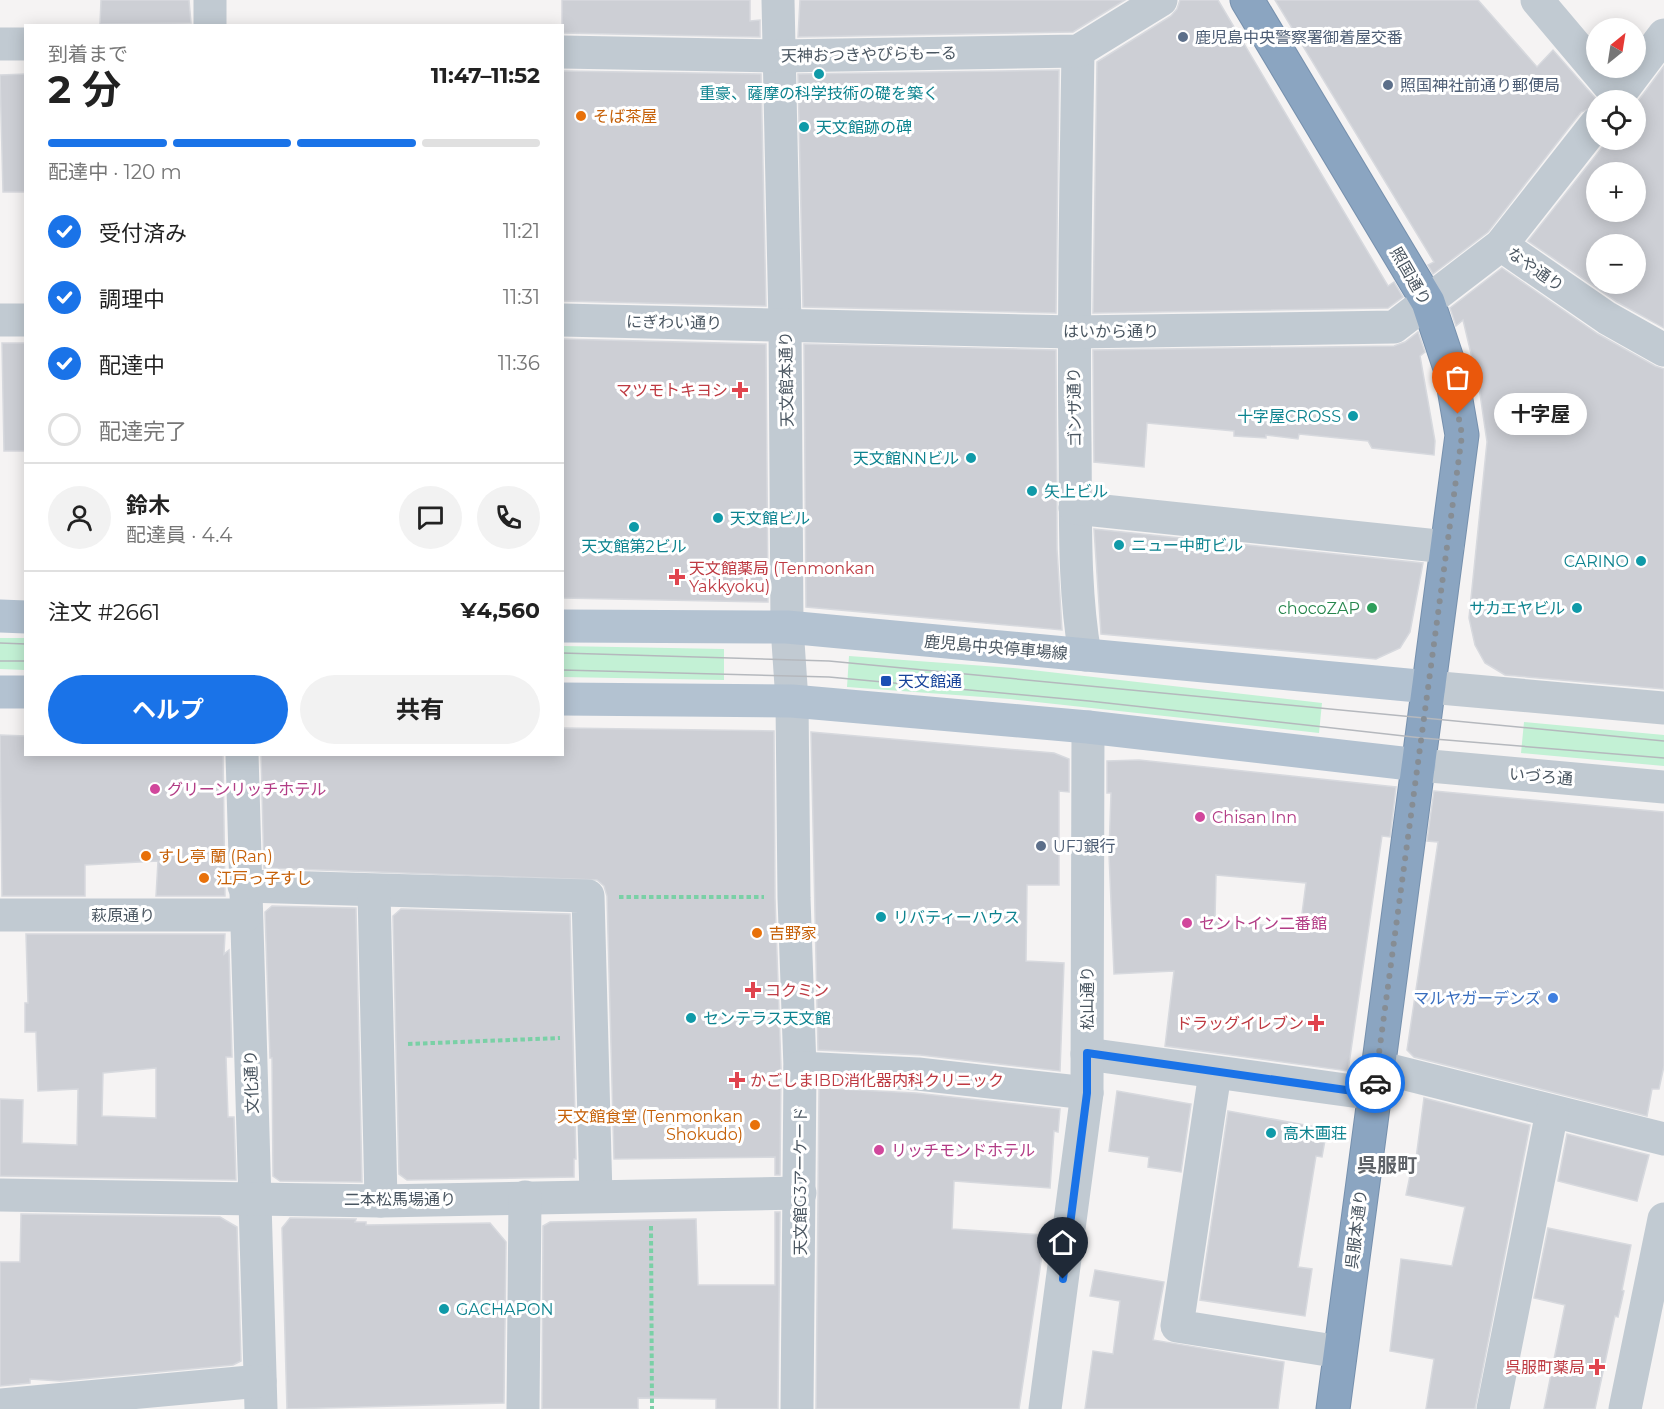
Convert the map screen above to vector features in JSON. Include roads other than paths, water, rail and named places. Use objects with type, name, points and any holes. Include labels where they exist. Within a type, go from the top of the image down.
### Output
[{"type":"highway","name":"照国通り","points":[[1247,0],[1428,302],[1451,371],[1462,435],[1419,765]]},
{"type":"highway","name":"呉服本通り","points":[[1333,1409],[1419,765]]},
{"type":"main road","points":[[0,616],[24,617]]},
{"type":"main road","name":"鹿児島中央停車場線","points":[[564,626],[788,627],[1429,687]]},
{"type":"main road","points":[[0,692],[24,692]]},
{"type":"main road","points":[[564,699],[792,701],[1088,727],[1419,765]]},
{"type":"street","points":[[210,0],[210,24]]},
{"type":"street","name":"天文館本通り","points":[[778,0],[785,324],[788,627],[792,701]]},
{"type":"street","points":[[1078,51],[1161,0]]},
{"type":"street","points":[[1537,0],[1610,90]]},
{"type":"street","points":[[1622,90],[1664,35]]},
{"type":"street","points":[[0,44],[24,44]]},
{"type":"street","name":"天神おつきやぴらもーる","points":[[564,52],[780,56],[1078,51]]},
{"type":"street","name":"ゴンザ通り","points":[[1078,51],[1074,332],[1076,508],[1079,621],[1085,655]]},
{"type":"street","name":"はいから通り","points":[[785,324],[1074,332],[1394,327],[1501,244],[1586,137]]},
{"type":"street","name":"なや通り","points":[[1501,244],[1606,318],[1664,350]]},
{"type":"street","points":[[0,320],[24,320]]},
{"type":"street","name":"にぎわい通り","points":[[564,320],[785,324]]},
{"type":"street","points":[[1076,508],[1447,547]]},
{"type":"street","points":[[1429,687],[1664,708]]},
{"type":"street","name":"天文館G3アーケード","points":[[792,701],[794,898],[800,1068],[797,1409]]},
{"type":"street","name":"松山通り","points":[[1045,1409],[1087,1093],[1088,727]]},
{"type":"street","name":"文化通り","points":[[242,756],[261,1395]]},
{"type":"street","name":"いづろ通","points":[[1419,765],[1664,787]]},
{"type":"street","points":[[374,891],[381,1201]]},
{"type":"street","name":"萩原通り","points":[[0,915],[374,891],[588,896],[596,1196]]},
{"type":"street","points":[[1087,1053],[1215,1073],[1376,1081],[1552,1112],[1664,1138]]},
{"type":"street","points":[[800,1068],[918,1074],[1087,1093]]},
{"type":"street","points":[[1215,1073],[1177,1326],[1340,1352]]},
{"type":"street","points":[[1492,1409],[1552,1112]]},
{"type":"street","name":"二本松馬場通り","points":[[0,1195],[254,1197],[381,1201],[800,1193]]},
{"type":"street","points":[[523,1409],[525,1197]]},
{"type":"street","points":[[1625,1409],[1664,1219]]},
{"type":"street","points":[[0,1405],[261,1395]]},
{"type":"tram line","points":[[0,643],[24,644]]},
{"type":"tram line","points":[[564,653],[829,661],[1664,741]]},
{"type":"tram line","points":[[0,661],[24,661]]},
{"type":"tram line","points":[[564,670],[829,677],[1089,701],[1422,738],[1664,758]]},
{"type":"place","name":"鹿児島中央警察署御着屋交番","points":[[1183,37]]},
{"type":"place","name":"重豪、薩摩の科学技術の礎を築く","points":[[819,74]]},
{"type":"place","name":"照国神社前通り郵便局","points":[[1388,85]]},
{"type":"place","name":"そば茶屋","points":[[581,116]]},
{"type":"place","name":"天文館跡の碑","points":[[804,127]]},
{"type":"place","name":"マツモトキヨシ","points":[[740,390]]},
{"type":"place","name":"十字屋","points":[[1458,414]]},
{"type":"place","name":"十字屋CROSS","points":[[1353,416]]},
{"type":"place","name":"天文館NNビル","points":[[971,458]]},
{"type":"place","name":"矢上ビル","points":[[1032,491]]},
{"type":"place","name":"天文館ビル","points":[[718,518]]},
{"type":"place","name":"天文館第2ビル","points":[[634,527]]},
{"type":"place","name":"ニュー中町ビル","points":[[1119,545]]},
{"type":"place","name":"CARINO","points":[[1641,561]]},
{"type":"place","name":"天文館薬局 (Tenmonkan Yakkyoku)","points":[[677,577]]},
{"type":"place","name":"chocoZAP","points":[[1372,608]]},
{"type":"place","name":"サカエヤビル","points":[[1577,608]]},
{"type":"place","name":"天文館通","points":[[886,681]]},
{"type":"place","name":"グリーンリッチホテル","points":[[155,789]]},
{"type":"place","name":"Chisan Inn","points":[[1200,817]]},
{"type":"place","name":"UFJ銀行","points":[[1041,846]]},
{"type":"place","name":"すし亭 蘭 (Ran)","points":[[146,856]]},
{"type":"place","name":"江戸っ子すし","points":[[204,878]]},
{"type":"place","name":"リバティーハウス","points":[[881,917]]},
{"type":"place","name":"セントイン二番館","points":[[1187,923]]},
{"type":"place","name":"吉野家","points":[[757,933]]},
{"type":"place","name":"コクミン","points":[[753,990]]},
{"type":"place","name":"マルヤガーデンズ","points":[[1553,998]]},
{"type":"place","name":"センテラス天文館","points":[[691,1018]]},
{"type":"place","name":"ドラッグイレブン","points":[[1316,1023]]},
{"type":"place","name":"かごしまIBD消化器内科クリニック","points":[[737,1080]]},
{"type":"place","name":"天文館食堂 (Tenmonkan Shokudo)","points":[[755,1125]]},
{"type":"place","name":"高木画荘","points":[[1271,1133]]},
{"type":"place","name":"リッチモンドホテル","points":[[879,1150]]},
{"type":"place","name":"GACHAPON","points":[[444,1309]]},
{"type":"place","name":"呉服町薬局","points":[[1597,1367]]},
{"type":"district","name":"呉服町","points":[[1387,1165]]}]
